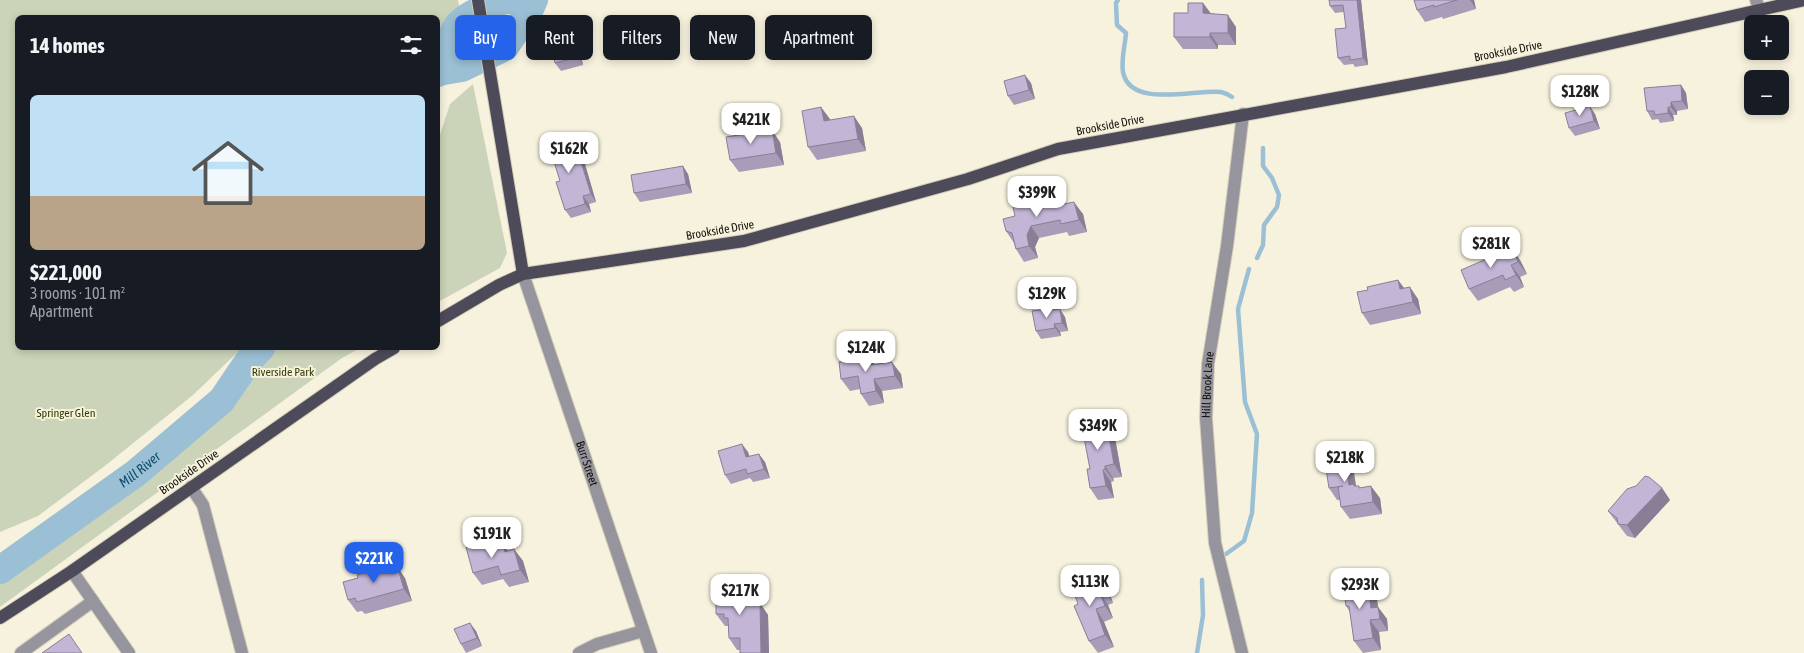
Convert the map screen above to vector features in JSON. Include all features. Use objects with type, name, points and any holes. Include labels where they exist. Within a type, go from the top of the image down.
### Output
[{"type":"main road","points":[[478,0],[523,274]]},
{"type":"main road","name":"Brookside Drive","points":[[440,321],[499,285],[523,274],[744,241],[958,182],[1058,149],[1498,68],[1758,6],[1804,0]]},
{"type":"main road","name":"Brookside Drive","points":[[0,618],[391,350]]},
{"type":"street","name":"Hill Brook Lane","points":[[1242,653],[1215,543],[1206,418],[1208,364],[1227,246],[1244,114]]},
{"type":"street","name":"Burr Street","points":[[523,274],[651,653]]},
{"type":"street","points":[[191,487],[203,505],[242,653]]},
{"type":"street","points":[[72,570],[129,653]]},
{"type":"street","points":[[22,653],[93,601]]},
{"type":"street","points":[[579,653],[597,644],[643,631]]},
{"type":"green space","name":"Springer Glen","points":[[0,0],[458,0],[460,10],[440,38],[440,15],[15,15],[15,350],[240,350],[193,395],[106,465],[38,516],[0,532]]},
{"type":"green space","points":[[473,84],[507,253],[500,268],[440,301],[440,135],[450,104]]},
{"type":"green space","name":"Riverside Park","points":[[272,350],[356,350],[342,358],[0,607],[0,579],[18,569],[145,475],[189,436],[227,407],[262,358]]},
{"type":"building","points":[[1329,0],[1357,0],[1363,58],[1350,60],[1350,56],[1338,58],[1335,29],[1346,28],[1343,5],[1330,6]]},
{"type":"building","points":[[1414,0],[1457,0],[1417,10]]},
{"type":"building","points":[[1188,3],[1203,3],[1203,13],[1228,15],[1228,33],[1210,33],[1210,37],[1174,37],[1174,13],[1188,13]]},
{"type":"building","points":[[554,60],[566,60],[555,63]]},
{"type":"building","points":[[1025,75],[1029,90],[1008,96],[1004,81]]},
{"type":"building","points":[[1681,85],[1682,101],[1671,102],[1671,107],[1668,107],[1668,113],[1655,115],[1654,111],[1647,111],[1644,88]]},
{"type":"building","points":[[1590,106],[1594,121],[1569,128],[1565,113]]},
{"type":"building","points":[[821,107],[824,121],[854,116],[858,139],[808,147],[802,111]]},
{"type":"building","points":[[772,130],[776,153],[730,160],[726,137]]},
{"type":"building","points":[[566,138],[569,147],[576,146],[591,194],[583,196],[585,204],[565,210],[556,182],[560,181],[548,142]]},
{"type":"building","points":[[683,166],[686,184],[634,193],[631,175]]},
{"type":"building","points":[[1052,198],[1054,206],[1074,202],[1079,220],[1061,224],[1060,220],[1031,226],[1027,235],[1029,246],[1016,249],[1012,233],[1006,231],[1003,219],[1015,216],[1013,207]]},
{"type":"building","points":[[1512,248],[1518,262],[1511,265],[1516,275],[1505,280],[1503,275],[1469,289],[1461,270]]},
{"type":"building","points":[[1398,280],[1400,289],[1410,287],[1413,302],[1362,313],[1357,292],[1368,290],[1367,287]]},
{"type":"building","points":[[1052,308],[1052,310],[1060,309],[1062,323],[1054,324],[1055,328],[1036,331],[1032,311]]},
{"type":"building","points":[[870,358],[871,365],[892,362],[895,376],[874,379],[876,391],[861,394],[858,376],[841,379],[839,362]]},
{"type":"building","points":[[1105,415],[1114,464],[1105,466],[1103,470],[1106,486],[1090,488],[1087,469],[1090,469],[1082,427],[1095,425],[1093,417]]},
{"type":"building","points":[[742,444],[746,457],[759,454],[764,469],[747,474],[746,469],[725,475],[718,451]]},
{"type":"building","points":[[1345,454],[1349,485],[1354,484],[1354,486],[1359,486],[1359,488],[1371,486],[1373,502],[1341,507],[1338,487],[1343,486],[1329,488],[1324,457]]},
{"type":"building","points":[[1645,476],[1662,488],[1627,525],[1618,524],[1617,518],[1608,511],[1627,489],[1636,486]]},
{"type":"building","points":[[480,543],[482,548],[502,543],[505,552],[514,549],[520,570],[501,575],[498,566],[473,573],[466,547]]},
{"type":"building","points":[[397,566],[404,589],[357,602],[355,598],[348,600],[343,582],[358,578],[357,575],[377,569],[378,571]]},
{"type":"building","points":[[1099,577],[1105,591],[1100,593],[1105,606],[1096,609],[1105,635],[1089,641],[1074,606],[1078,604],[1072,587]]},
{"type":"building","points":[[733,578],[733,591],[747,591],[747,604],[760,603],[761,653],[740,653],[740,638],[729,638],[728,618],[724,618],[724,614],[716,614],[716,579]]},
{"type":"building","points":[[1367,581],[1371,608],[1378,607],[1380,619],[1370,620],[1373,638],[1354,641],[1349,606],[1346,606],[1343,584]]},
{"type":"building","points":[[470,623],[477,638],[461,644],[454,629]]},
{"type":"building","points":[[69,634],[82,653],[42,653]]},
{"type":"waterway","name":"Mill River","points":[[440,68],[450,41],[462,21],[496,3],[508,0]]},
{"type":"waterway","name":"Mill River","points":[[440,72],[462,68],[505,47],[529,11],[534,0]]},
{"type":"waterway","points":[[1118,0],[1116,3],[1117,25],[1126,33],[1123,72],[1128,83],[1138,90],[1150,94],[1221,92],[1232,97]]},
{"type":"waterway","points":[[1257,258],[1263,245],[1264,225],[1277,207],[1279,195],[1272,178],[1263,166],[1263,148]]},
{"type":"waterway","points":[[1226,554],[1244,541],[1252,513],[1257,434],[1245,402],[1238,309],[1249,269]]},
{"type":"waterway","name":"Mill River","points":[[0,570],[136,473],[222,400],[249,360],[259,350]]},
{"type":"waterway","points":[[1197,653],[1203,615],[1202,580]]}]
